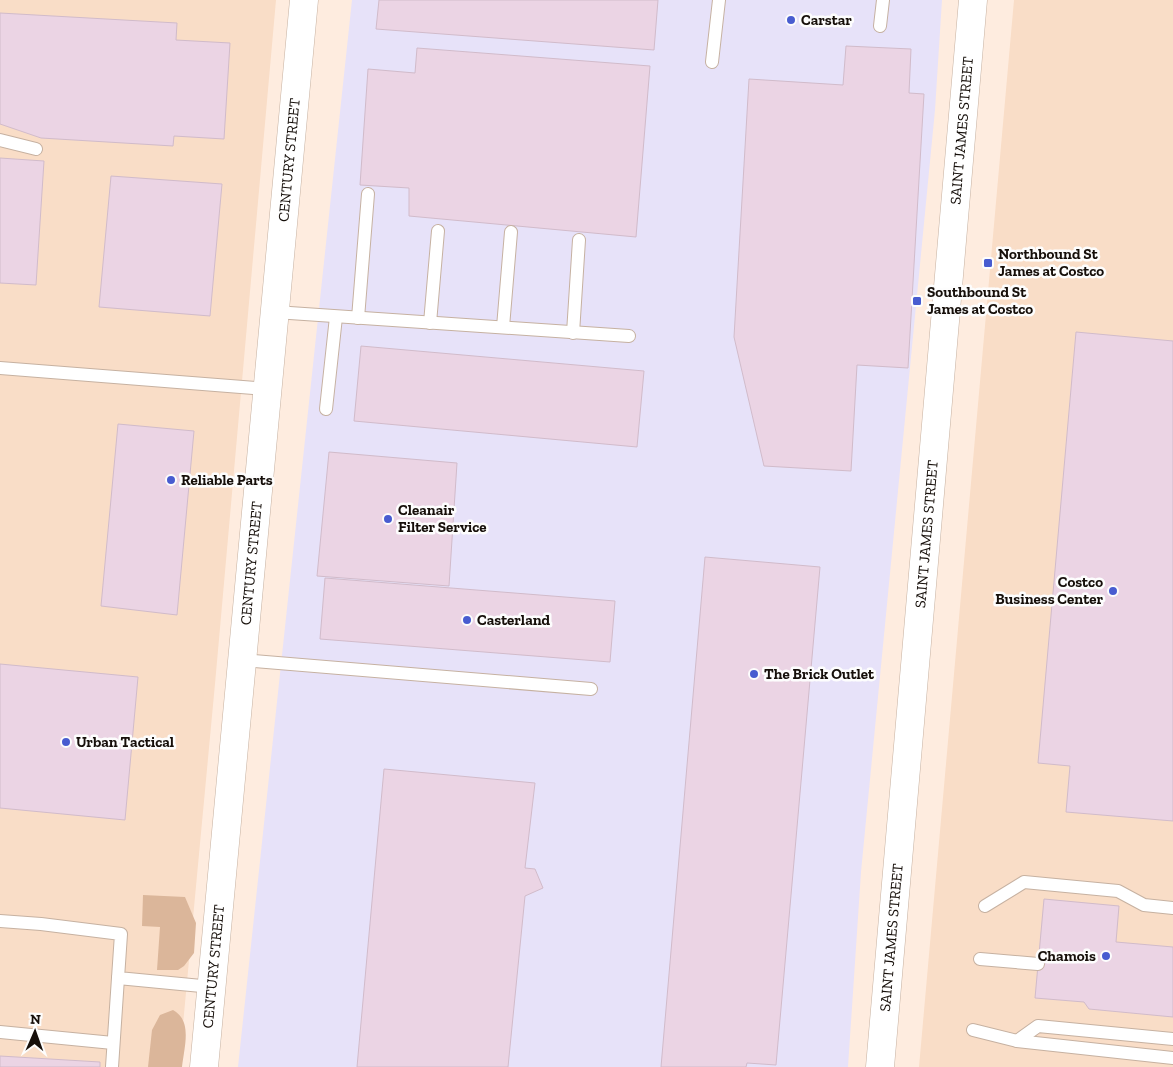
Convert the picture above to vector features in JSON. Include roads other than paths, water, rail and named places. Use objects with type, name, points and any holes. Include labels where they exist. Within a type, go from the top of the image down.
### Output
[{"type":"main road","name":"CENTURY STREET","points":[[204,1067],[304,0]]},
{"type":"main road","name":"SAINT JAMES STREET","points":[[880,1067],[973,0]]},
{"type":"lane","points":[[712,62],[719,0]]},
{"type":"lane","points":[[880,26],[883,0]]},
{"type":"lane","points":[[0,140],[36,149]]},
{"type":"lane","points":[[358,318],[368,194]]},
{"type":"lane","points":[[430,323],[438,231]]},
{"type":"lane","points":[[503,328],[511,232]]},
{"type":"lane","points":[[573,333],[579,240]]},
{"type":"lane","points":[[275,312],[629,336]]},
{"type":"lane","points":[[326,409],[336,317]]},
{"type":"lane","points":[[0,368],[268,389]]},
{"type":"lane","points":[[242,660],[591,689]]},
{"type":"lane","points":[[985,906],[1024,882],[1118,891],[1144,905],[1173,908]]},
{"type":"lane","points":[[0,920],[120,934],[112,1067]]},
{"type":"lane","points":[[980,958],[1038,964]]},
{"type":"lane","points":[[118,978],[212,987]]},
{"type":"lane","points":[[1017,1041],[1038,1026],[1173,1038]]},
{"type":"lane","points":[[974,1030],[1017,1041],[1173,1058]]},
{"type":"lane","points":[[0,1032],[113,1043]]},
{"type":"place","name":"Carstar","points":[[791,20]]},
{"type":"place","name":"Northbound St James at Costco","points":[[988,263]]},
{"type":"place","name":"Southbound St James at Costco","points":[[917,301]]},
{"type":"place","name":"Reliable Parts","points":[[171,480]]},
{"type":"place","name":"Cleanair Filter Service","points":[[388,519]]},
{"type":"place","name":"Costco Business Center","points":[[1113,591]]},
{"type":"place","name":"Casterland","points":[[467,620]]},
{"type":"place","name":"The Brick Outlet","points":[[754,674]]},
{"type":"place","name":"Urban Tactical","points":[[66,742]]},
{"type":"place","name":"Chamois","points":[[1106,956]]}]
